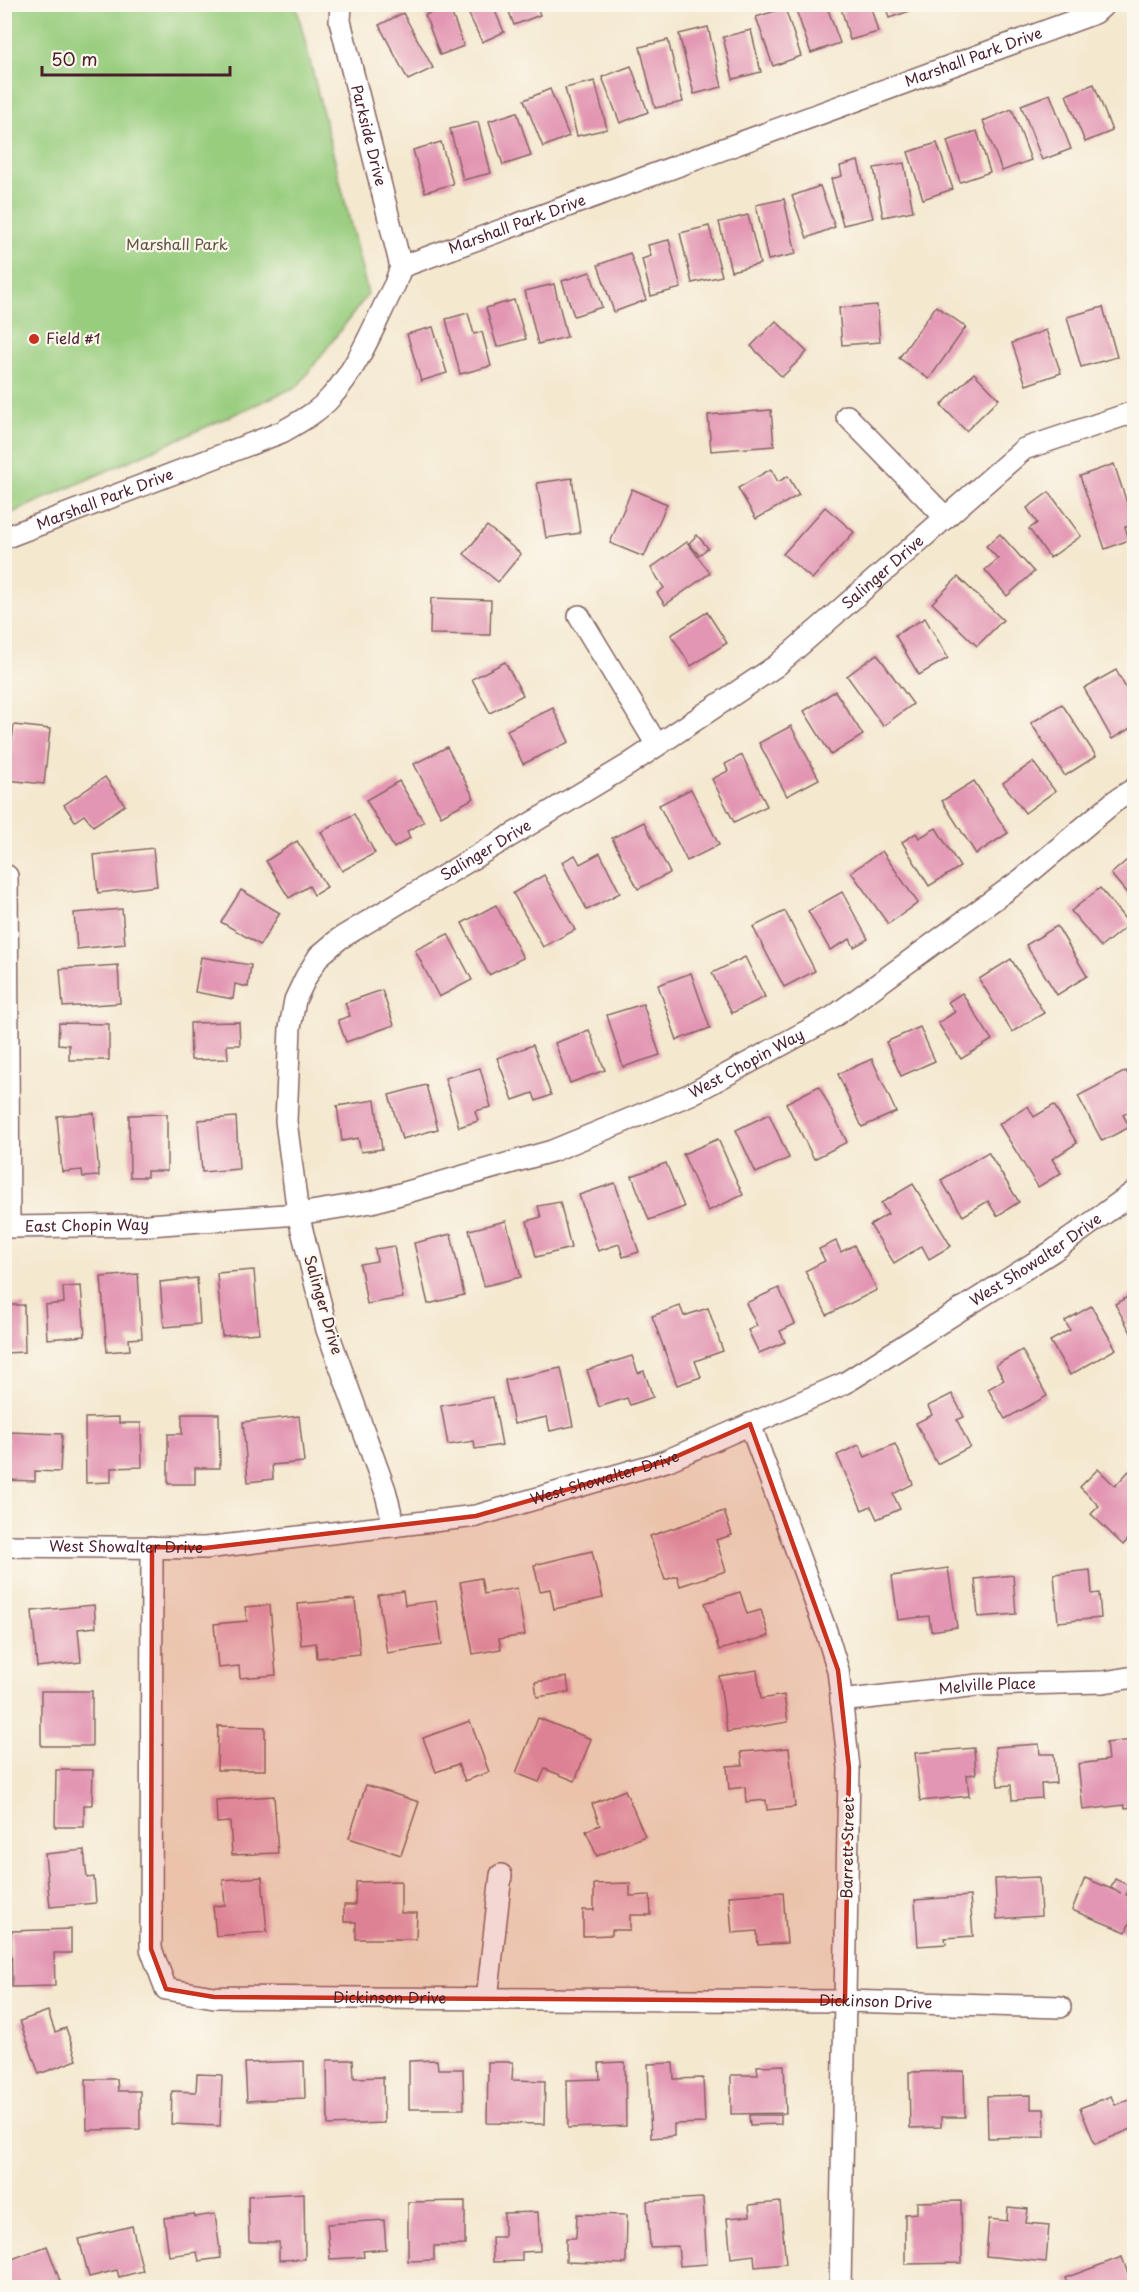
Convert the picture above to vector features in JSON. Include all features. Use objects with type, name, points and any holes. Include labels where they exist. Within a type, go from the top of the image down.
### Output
[{"type":"street","name":"Parkside Drive","points":[[341,4],[340,21],[400,267]]},
{"type":"street","name":"Marshall Park Drive","points":[[4,538],[282,432],[311,414],[330,399],[346,379],[395,284],[400,267],[1095,13],[1105,4]]},
{"type":"street","name":"Salinger Drive","points":[[394,1526],[386,1490],[327,1330],[298,1214],[286,1121],[290,1028],[295,1000],[306,977],[320,956],[339,939],[628,765],[776,666],[1024,449],[1134,412]]},
{"type":"street","points":[[847,416],[946,518]]},
{"type":"street","points":[[579,616],[657,746]]},
{"type":"street","name":"West Chopin Way","points":[[298,1214],[372,1202],[552,1151],[691,1094],[833,1017],[1022,879],[1115,801],[1134,789]]},
{"type":"street","name":"East Chopin Way","points":[[7,876],[9,1227],[149,1225],[298,1214]]},
{"type":"street","name":"West Showalter Drive","points":[[4,1546],[205,1548],[476,1516],[666,1461],[846,1383],[1053,1251],[1134,1192]]},
{"type":"street","name":"Barrett Street","points":[[750,1424],[826,1631],[838,1670],[849,1768],[840,2288]]},
{"type":"street","name":"Dickinson Drive","points":[[152,1547],[151,1949],[166,1989],[214,1997],[845,2001],[1060,2007]]},
{"type":"street","name":"Melville Place","points":[[841,1701],[978,1685],[1104,1682],[1134,1677]]},
{"type":"street","points":[[487,1999],[501,1875]]},
{"type":"highlighted area","points":[[750,1424],[838,1670],[849,1768],[845,2001],[214,1997],[166,1989],[151,1949],[152,1547],[205,1548],[476,1516],[666,1461]]},
{"type":"green space","name":"Marshall Park","points":[[5,4],[296,5],[368,294],[298,386],[5,516]]},
{"type":"building","points":[[464,4],[492,4],[504,32],[482,42]]},
{"type":"building","points":[[506,4],[536,4],[540,15],[514,25]]},
{"type":"building","points":[[794,4],[826,4],[840,43],[811,53]]},
{"type":"building","points":[[840,4],[870,4],[878,32],[850,40]]},
{"type":"building","points":[[885,4],[915,4],[916,9],[889,18]]},
{"type":"building","points":[[449,6],[464,46],[440,55],[425,15]]},
{"type":"building","points":[[785,8],[801,56],[773,66],[756,17]]},
{"type":"building","points":[[403,13],[433,68],[408,80],[379,25]]},
{"type":"building","points":[[708,27],[722,87],[694,94],[679,34]]},
{"type":"building","points":[[751,30],[761,72],[733,79],[723,37]]},
{"type":"building","points":[[668,40],[683,102],[655,108],[640,47]]},
{"type":"building","points":[[631,66],[648,112],[620,123],[602,77]]},
{"type":"building","points":[[595,81],[607,129],[577,136],[565,88]]},
{"type":"building","points":[[1094,84],[1112,131],[1085,142],[1066,95]]},
{"type":"building","points":[[550,89],[569,136],[543,147],[524,100]]},
{"type":"building","points":[[1050,94],[1071,149],[1042,160],[1021,105]]},
{"type":"building","points":[[1012,109],[1031,160],[1002,171],[983,121]]},
{"type":"building","points":[[517,112],[531,156],[503,165],[489,121]]},
{"type":"building","points":[[478,122],[491,173],[463,180],[450,129]]},
{"type":"building","points":[[977,131],[990,172],[960,182],[947,141]]},
{"type":"building","points":[[441,142],[453,184],[425,192],[413,150]]},
{"type":"building","points":[[937,143],[953,189],[923,199],[908,152]]},
{"type":"building","points":[[858,161],[873,218],[843,225],[831,179],[842,176],[840,166]]},
{"type":"building","points":[[904,163],[913,211],[883,217],[874,168]]},
{"type":"building","points":[[820,186],[835,227],[807,238],[792,196]]},
{"type":"building","points":[[784,199],[796,254],[768,260],[756,205]]},
{"type":"building","points":[[748,215],[760,264],[731,271],[719,222]]},
{"type":"building","points":[[709,226],[722,276],[692,283],[680,233]]},
{"type":"building","points":[[669,240],[681,288],[651,296],[642,259],[651,256],[648,245]]},
{"type":"building","points":[[630,253],[646,300],[614,312],[598,265]]},
{"type":"building","points":[[590,272],[602,307],[574,316],[562,281]]},
{"type":"building","points":[[554,284],[567,337],[538,344],[525,291]]},
{"type":"building","points":[[514,300],[526,339],[497,347],[486,308]]},
{"type":"building","points":[[877,305],[880,342],[842,345],[839,308]]},
{"type":"building","points":[[936,306],[966,327],[929,379],[899,358]]},
{"type":"building","points":[[1103,307],[1117,357],[1081,367],[1067,317]]},
{"type":"building","points":[[468,313],[474,334],[482,332],[491,366],[460,374],[446,319]]},
{"type":"building","points":[[776,321],[807,352],[782,377],[751,346]]},
{"type":"building","points":[[433,327],[447,373],[421,381],[407,334]]},
{"type":"building","points":[[1046,330],[1061,373],[1026,385],[1012,343]]},
{"type":"building","points":[[974,373],[999,399],[966,431],[941,405]]},
{"type":"building","points":[[771,410],[774,446],[711,451],[708,415]]},
{"type":"building","points":[[1114,464],[1134,524],[1125,527],[1129,540],[1105,549],[1080,476]]},
{"type":"building","points":[[771,469],[778,482],[788,476],[799,495],[756,519],[738,488]]},
{"type":"building","points":[[572,478],[580,533],[546,538],[537,483]]},
{"type":"building","points":[[632,489],[667,504],[644,557],[610,543]]},
{"type":"building","points":[[1049,492],[1081,536],[1050,558],[1029,529],[1037,523],[1027,508]]},
{"type":"building","points":[[825,507],[854,532],[812,579],[783,554]]},
{"type":"building","points":[[487,526],[521,554],[498,582],[464,554]]},
{"type":"building","points":[[1000,534],[1034,572],[1007,596],[985,570],[998,559],[986,546]]},
{"type":"building","points":[[697,535],[708,548],[699,555],[689,543]]},
{"type":"building","points":[[687,542],[710,573],[665,605],[657,593],[664,588],[651,568]]},
{"type":"building","points":[[958,577],[1003,620],[977,646],[932,603]]},
{"type":"building","points":[[431,598],[491,600],[490,635],[430,634]]},
{"type":"building","points":[[707,612],[727,643],[691,666],[671,635]]},
{"type":"building","points":[[925,618],[948,658],[919,675],[895,635]]},
{"type":"building","points":[[877,654],[913,704],[883,726],[847,676]]},
{"type":"building","points":[[505,662],[523,695],[490,713],[472,679]]},
{"type":"building","points":[[1116,670],[1134,703],[1134,726],[1112,739],[1084,688]]},
{"type":"building","points":[[835,691],[863,735],[831,755],[804,711]]},
{"type":"building","points":[[1062,704],[1096,756],[1065,776],[1031,723]]},
{"type":"building","points":[[553,708],[569,742],[523,764],[507,730]]},
{"type":"building","points":[[14,725],[50,729],[44,784],[7,780]]},
{"type":"building","points":[[791,726],[819,779],[787,796],[759,743]]},
{"type":"building","points":[[447,747],[474,798],[441,816],[414,764]]},
{"type":"building","points":[[742,755],[767,806],[734,822],[712,779],[728,771],[725,764]]},
{"type":"building","points":[[1033,762],[1055,791],[1025,813],[1003,783]]},
{"type":"building","points":[[105,777],[125,805],[93,826],[84,815],[75,821],[64,805]]},
{"type":"building","points":[[399,781],[424,822],[407,831],[410,838],[394,848],[366,800]]},
{"type":"building","points":[[974,781],[1008,833],[976,854],[942,801]]},
{"type":"building","points":[[691,789],[719,845],[687,861],[659,805]]},
{"type":"building","points":[[354,814],[375,853],[342,871],[321,832]]},
{"type":"building","points":[[644,822],[670,873],[638,889],[612,838]]},
{"type":"building","points":[[936,828],[960,867],[929,886],[902,842],[916,833],[919,838]]},
{"type":"building","points":[[297,841],[327,887],[314,895],[309,886],[289,898],[266,861]]},
{"type":"building","points":[[153,848],[157,886],[98,893],[94,855]]},
{"type":"building","points":[[882,851],[918,903],[888,924],[851,872]]},
{"type":"building","points":[[600,853],[620,893],[587,910],[562,862],[575,855],[580,864]]},
{"type":"building","points":[[1134,854],[1134,902],[1111,874]]},
{"type":"building","points":[[544,875],[575,930],[543,947],[513,893]]},
{"type":"building","points":[[1100,888],[1129,924],[1101,947],[1071,911]]},
{"type":"building","points":[[241,890],[280,913],[260,945],[221,922]]},
{"type":"building","points":[[842,892],[868,939],[854,947],[850,939],[830,950],[808,911]]},
{"type":"building","points":[[496,905],[523,958],[489,975],[462,923]]},
{"type":"building","points":[[122,909],[125,944],[77,949],[74,913]]},
{"type":"building","points":[[785,911],[815,971],[784,987],[753,927]]},
{"type":"building","points":[[1057,926],[1087,976],[1057,995],[1026,945]]},
{"type":"building","points":[[448,934],[472,980],[439,997],[415,950]]},
{"type":"building","points":[[201,957],[251,965],[248,987],[235,984],[233,999],[195,992]]},
{"type":"building","points":[[745,957],[765,997],[732,1013],[712,973]]},
{"type":"building","points":[[1011,959],[1044,1013],[1012,1032],[979,979]]},
{"type":"building","points":[[118,965],[120,1003],[63,1007],[60,969]]},
{"type":"building","points":[[691,973],[710,1028],[677,1040],[658,985]]},
{"type":"building","points":[[382,990],[394,1025],[346,1042],[338,1020],[350,1016],[345,1003]]},
{"type":"building","points":[[962,993],[992,1040],[961,1059],[938,1023],[955,1012],[948,1002]]},
{"type":"building","points":[[643,1004],[660,1055],[623,1067],[607,1015]]},
{"type":"building","points":[[239,1022],[240,1045],[227,1045],[228,1059],[191,1060],[190,1023]]},
{"type":"building","points":[[59,1023],[109,1024],[109,1060],[69,1060],[69,1045],[58,1044]]},
{"type":"building","points":[[920,1027],[935,1061],[901,1076],[886,1042]]},
{"type":"building","points":[[589,1030],[605,1070],[570,1083],[555,1043]]},
{"type":"building","points":[[533,1045],[551,1095],[536,1101],[533,1093],[513,1100],[497,1058]]},
{"type":"building","points":[[872,1059],[896,1112],[862,1127],[838,1074]]},
{"type":"building","points":[[480,1068],[491,1107],[475,1111],[478,1121],[459,1127],[445,1078]]},
{"type":"building","points":[[1126,1071],[1134,1086],[1134,1109],[1123,1115],[1130,1127],[1102,1141],[1078,1096]]},
{"type":"building","points":[[426,1085],[438,1129],[402,1139],[389,1095]]},
{"type":"building","points":[[819,1086],[847,1142],[814,1159],[786,1103]]},
{"type":"building","points":[[375,1100],[382,1149],[361,1152],[358,1138],[342,1141],[337,1106]]},
{"type":"building","points":[[1054,1105],[1077,1143],[1052,1159],[1061,1173],[1038,1187],[999,1124],[1028,1106],[1034,1117]]},
{"type":"building","points":[[94,1113],[99,1176],[83,1177],[82,1170],[62,1172],[57,1116]]},
{"type":"building","points":[[167,1114],[167,1171],[147,1171],[147,1177],[130,1177],[129,1115]]},
{"type":"building","points":[[769,1114],[789,1158],[756,1173],[736,1130]]},
{"type":"building","points":[[236,1117],[239,1169],[202,1172],[198,1120]]},
{"type":"building","points":[[718,1139],[743,1195],[708,1211],[683,1154]]},
{"type":"building","points":[[988,1152],[1019,1202],[997,1216],[988,1201],[963,1216],[941,1180]]},
{"type":"building","points":[[666,1163],[684,1207],[649,1220],[632,1176]]},
{"type":"building","points":[[615,1183],[639,1252],[623,1257],[619,1244],[598,1251],[579,1195]]},
{"type":"building","points":[[913,1184],[951,1246],[929,1259],[922,1246],[894,1263],[870,1225],[888,1214],[881,1203]]},
{"type":"building","points":[[560,1202],[571,1248],[536,1257],[527,1221],[541,1217],[538,1206]]},
{"type":"building","points":[[506,1221],[521,1277],[484,1286],[469,1230]]},
{"type":"building","points":[[451,1234],[464,1295],[428,1304],[414,1243]]},
{"type":"building","points":[[836,1241],[841,1252],[854,1245],[877,1290],[827,1315],[805,1271],[825,1261],[819,1249]]},
{"type":"building","points":[[394,1246],[403,1298],[367,1304],[360,1264],[377,1261],[375,1249]]},
{"type":"building","points":[[254,1270],[259,1333],[222,1336],[217,1273]]},
{"type":"building","points":[[138,1274],[142,1338],[129,1339],[130,1350],[107,1352],[101,1277]]},
{"type":"building","points":[[197,1278],[200,1324],[164,1327],[160,1282]]},
{"type":"building","points":[[81,1286],[85,1336],[47,1339],[45,1305],[64,1303],[63,1287]]},
{"type":"building","points":[[779,1288],[795,1324],[780,1331],[785,1342],[759,1353],[748,1330],[757,1326],[746,1303]]},
{"type":"building","points":[[1134,1293],[1134,1338],[1115,1304]]},
{"type":"building","points":[[4,1305],[24,1305],[25,1352],[4,1353]]},
{"type":"building","points":[[680,1306],[684,1316],[708,1308],[723,1351],[695,1361],[701,1377],[677,1385],[652,1316]]},
{"type":"building","points":[[1091,1306],[1116,1349],[1070,1375],[1050,1341],[1070,1330],[1065,1321]]},
{"type":"building","points":[[1022,1350],[1047,1396],[1005,1419],[988,1389],[1004,1380],[996,1365]]},
{"type":"building","points":[[632,1356],[638,1373],[644,1371],[653,1397],[630,1405],[627,1398],[599,1407],[587,1370]]},
{"type":"building","points":[[561,1368],[573,1426],[550,1431],[547,1417],[514,1424],[505,1380]]},
{"type":"building","points":[[952,1394],[964,1417],[957,1420],[970,1447],[937,1464],[916,1423],[932,1415],[928,1406]]},
{"type":"building","points":[[493,1397],[502,1445],[475,1449],[474,1441],[448,1445],[441,1406]]},
{"type":"building","points":[[182,1414],[219,1414],[220,1468],[195,1468],[195,1484],[168,1484],[168,1434],[182,1434]]},
{"type":"building","points":[[299,1416],[304,1462],[272,1465],[273,1479],[248,1482],[243,1422]]},
{"type":"building","points":[[119,1417],[119,1423],[141,1423],[142,1467],[111,1468],[111,1482],[86,1483],[85,1418]]},
{"type":"building","points":[[8,1432],[62,1434],[60,1472],[35,1471],[35,1481],[5,1480]]},
{"type":"building","points":[[895,1444],[913,1484],[893,1494],[900,1509],[877,1519],[871,1506],[862,1510],[837,1455],[859,1445],[865,1457]]},
{"type":"building","points":[[1098,1469],[1115,1486],[1129,1471],[1134,1477],[1134,1533],[1123,1545],[1091,1514],[1099,1506],[1080,1487]]},
{"type":"building","points":[[724,1511],[732,1535],[716,1540],[726,1571],[680,1586],[677,1576],[665,1580],[650,1536]]},
{"type":"building","points":[[592,1551],[603,1598],[554,1609],[550,1589],[540,1591],[534,1565]]},
{"type":"building","points":[[948,1568],[957,1627],[931,1631],[929,1616],[898,1620],[892,1576]]},
{"type":"building","points":[[1090,1570],[1092,1594],[1099,1593],[1101,1618],[1058,1622],[1054,1574]]},
{"type":"building","points":[[1013,1575],[1016,1614],[978,1617],[975,1579]]},
{"type":"building","points":[[481,1578],[484,1594],[517,1588],[525,1635],[499,1639],[501,1649],[473,1654],[460,1582]]},
{"type":"building","points":[[403,1591],[405,1605],[436,1601],[442,1645],[387,1653],[378,1595]]},
{"type":"building","points":[[740,1592],[747,1614],[761,1610],[769,1636],[719,1650],[705,1603]]},
{"type":"building","points":[[355,1599],[360,1654],[317,1658],[316,1643],[301,1645],[298,1604]]},
{"type":"building","points":[[94,1605],[96,1627],[78,1629],[81,1662],[37,1667],[32,1611]]},
{"type":"building","points":[[270,1605],[276,1675],[240,1678],[239,1666],[218,1668],[214,1624],[247,1621],[245,1607]]},
{"type":"building","points":[[757,1670],[761,1699],[784,1695],[788,1722],[727,1732],[719,1676]]},
{"type":"building","points":[[567,1677],[569,1692],[537,1697],[535,1682]]},
{"type":"building","points":[[41,1691],[92,1691],[92,1746],[41,1746]]},
{"type":"building","points":[[538,1718],[591,1739],[575,1781],[545,1769],[539,1782],[516,1773]]},
{"type":"building","points":[[470,1721],[489,1772],[465,1781],[458,1764],[436,1772],[423,1738]]},
{"type":"building","points":[[218,1726],[265,1727],[265,1770],[217,1770]]},
{"type":"building","points":[[1132,1740],[1134,1807],[1125,1808],[1124,1805],[1083,1810],[1078,1764],[1108,1760],[1106,1743]]},
{"type":"building","points":[[1039,1744],[1040,1754],[1054,1754],[1056,1783],[1041,1784],[1042,1798],[1012,1800],[1011,1785],[998,1786],[995,1747]]},
{"type":"building","points":[[789,1748],[795,1807],[767,1810],[766,1800],[746,1802],[745,1787],[729,1789],[727,1766],[743,1765],[741,1752]]},
{"type":"building","points":[[974,1748],[976,1774],[967,1775],[969,1796],[920,1801],[915,1753]]},
{"type":"building","points":[[56,1770],[93,1770],[92,1805],[84,1805],[84,1827],[55,1827]]},
{"type":"building","points":[[366,1785],[419,1802],[401,1855],[349,1838]]},
{"type":"building","points":[[625,1790],[645,1836],[597,1856],[586,1831],[600,1825],[592,1804]]},
{"type":"building","points":[[274,1796],[278,1853],[232,1855],[230,1822],[217,1823],[216,1800]]},
{"type":"building","points":[[84,1850],[87,1878],[94,1877],[96,1903],[50,1907],[45,1854]]},
{"type":"building","points":[[262,1877],[267,1932],[216,1936],[213,1906],[225,1905],[223,1880]]},
{"type":"building","points":[[1039,1877],[1041,1916],[997,1919],[995,1879]]},
{"type":"building","points":[[1085,1878],[1121,1893],[1111,1888],[1115,1879],[1130,1886],[1126,1895],[1134,1899],[1134,1911],[1126,1932],[1072,1910]]},
{"type":"building","points":[[401,1881],[401,1913],[417,1913],[416,1939],[356,1939],[356,1922],[344,1922],[344,1905],[355,1905],[356,1882]]},
{"type":"building","points":[[630,1883],[630,1896],[650,1895],[651,1915],[630,1915],[630,1930],[612,1930],[612,1935],[583,1936],[583,1910],[594,1910],[594,1884]]},
{"type":"building","points":[[783,1892],[787,1943],[758,1945],[757,1931],[732,1933],[729,1896]]},
{"type":"building","points":[[970,1896],[973,1936],[945,1938],[946,1944],[918,1946],[915,1900]]},
{"type":"building","points":[[71,1929],[71,1953],[54,1953],[55,1986],[12,1987],[11,1931]]},
{"type":"building","points":[[48,2011],[55,2032],[66,2028],[77,2060],[39,2074],[20,2021]]},
{"type":"building","points":[[327,2060],[353,2060],[354,2078],[383,2077],[384,2123],[328,2125]]},
{"type":"building","points":[[437,2060],[438,2069],[463,2069],[464,2109],[409,2109],[409,2061]]},
{"type":"building","points":[[304,2061],[305,2098],[247,2101],[245,2063]]},
{"type":"building","points":[[488,2062],[513,2062],[512,2080],[545,2081],[544,2124],[487,2123]]},
{"type":"building","points":[[625,2062],[626,2126],[568,2128],[567,2080],[600,2079],[599,2063]]},
{"type":"building","points":[[673,2063],[674,2079],[703,2078],[705,2123],[674,2124],[674,2136],[651,2138],[648,2064]]},
{"type":"building","points":[[784,2065],[786,2113],[731,2114],[731,2075],[758,2075],[757,2066]]},
{"type":"building","points":[[964,2071],[965,2117],[941,2117],[941,2127],[910,2128],[909,2072]]},
{"type":"building","points":[[197,2074],[222,2075],[220,2126],[171,2124],[172,2091],[196,2092]]},
{"type":"building","points":[[86,2079],[117,2079],[118,2091],[140,2091],[140,2129],[87,2130]]},
{"type":"building","points":[[1031,2095],[1031,2109],[1044,2109],[1045,2137],[988,2138],[987,2096]]},
{"type":"building","points":[[1111,2096],[1115,2105],[1134,2097],[1134,2128],[1095,2144],[1080,2108]]},
{"type":"building","points":[[749,2115],[781,2115],[781,2124],[750,2125]]},
{"type":"building","points":[[304,2193],[305,2259],[279,2260],[279,2242],[249,2242],[248,2196]]},
{"type":"building","points":[[703,2198],[707,2264],[680,2266],[678,2246],[650,2247],[647,2201]]},
{"type":"building","points":[[465,2201],[465,2245],[434,2246],[434,2260],[408,2261],[408,2202]]},
{"type":"building","points":[[961,2201],[962,2263],[905,2264],[905,2214],[917,2213],[917,2202]]},
{"type":"building","points":[[780,2202],[786,2264],[755,2267],[754,2255],[731,2258],[727,2218],[750,2216],[749,2205]]},
{"type":"building","points":[[1008,2207],[1028,2209],[1026,2223],[1049,2225],[1046,2262],[986,2256],[989,2219],[1007,2221]]},
{"type":"building","points":[[538,2212],[540,2251],[522,2252],[522,2261],[493,2262],[492,2237],[504,2237],[504,2213]]},
{"type":"building","points":[[194,2214],[195,2217],[215,2214],[221,2258],[199,2261],[197,2252],[169,2256],[164,2218]]},
{"type":"building","points":[[577,2214],[627,2215],[626,2264],[566,2262],[566,2238],[576,2238]]},
{"type":"building","points":[[384,2220],[386,2249],[363,2251],[364,2257],[330,2259],[327,2224]]},
{"type":"building","points":[[132,2226],[143,2271],[119,2277],[117,2270],[89,2277],[79,2239]]},
{"type":"building","points":[[47,2246],[62,2286],[4,2288],[4,2262]]},
{"type":"building","points":[[1122,2257],[1133,2288],[1069,2288],[1065,2278]]},
{"type":"place","name":"Field #1","points":[[34,339]]}]
